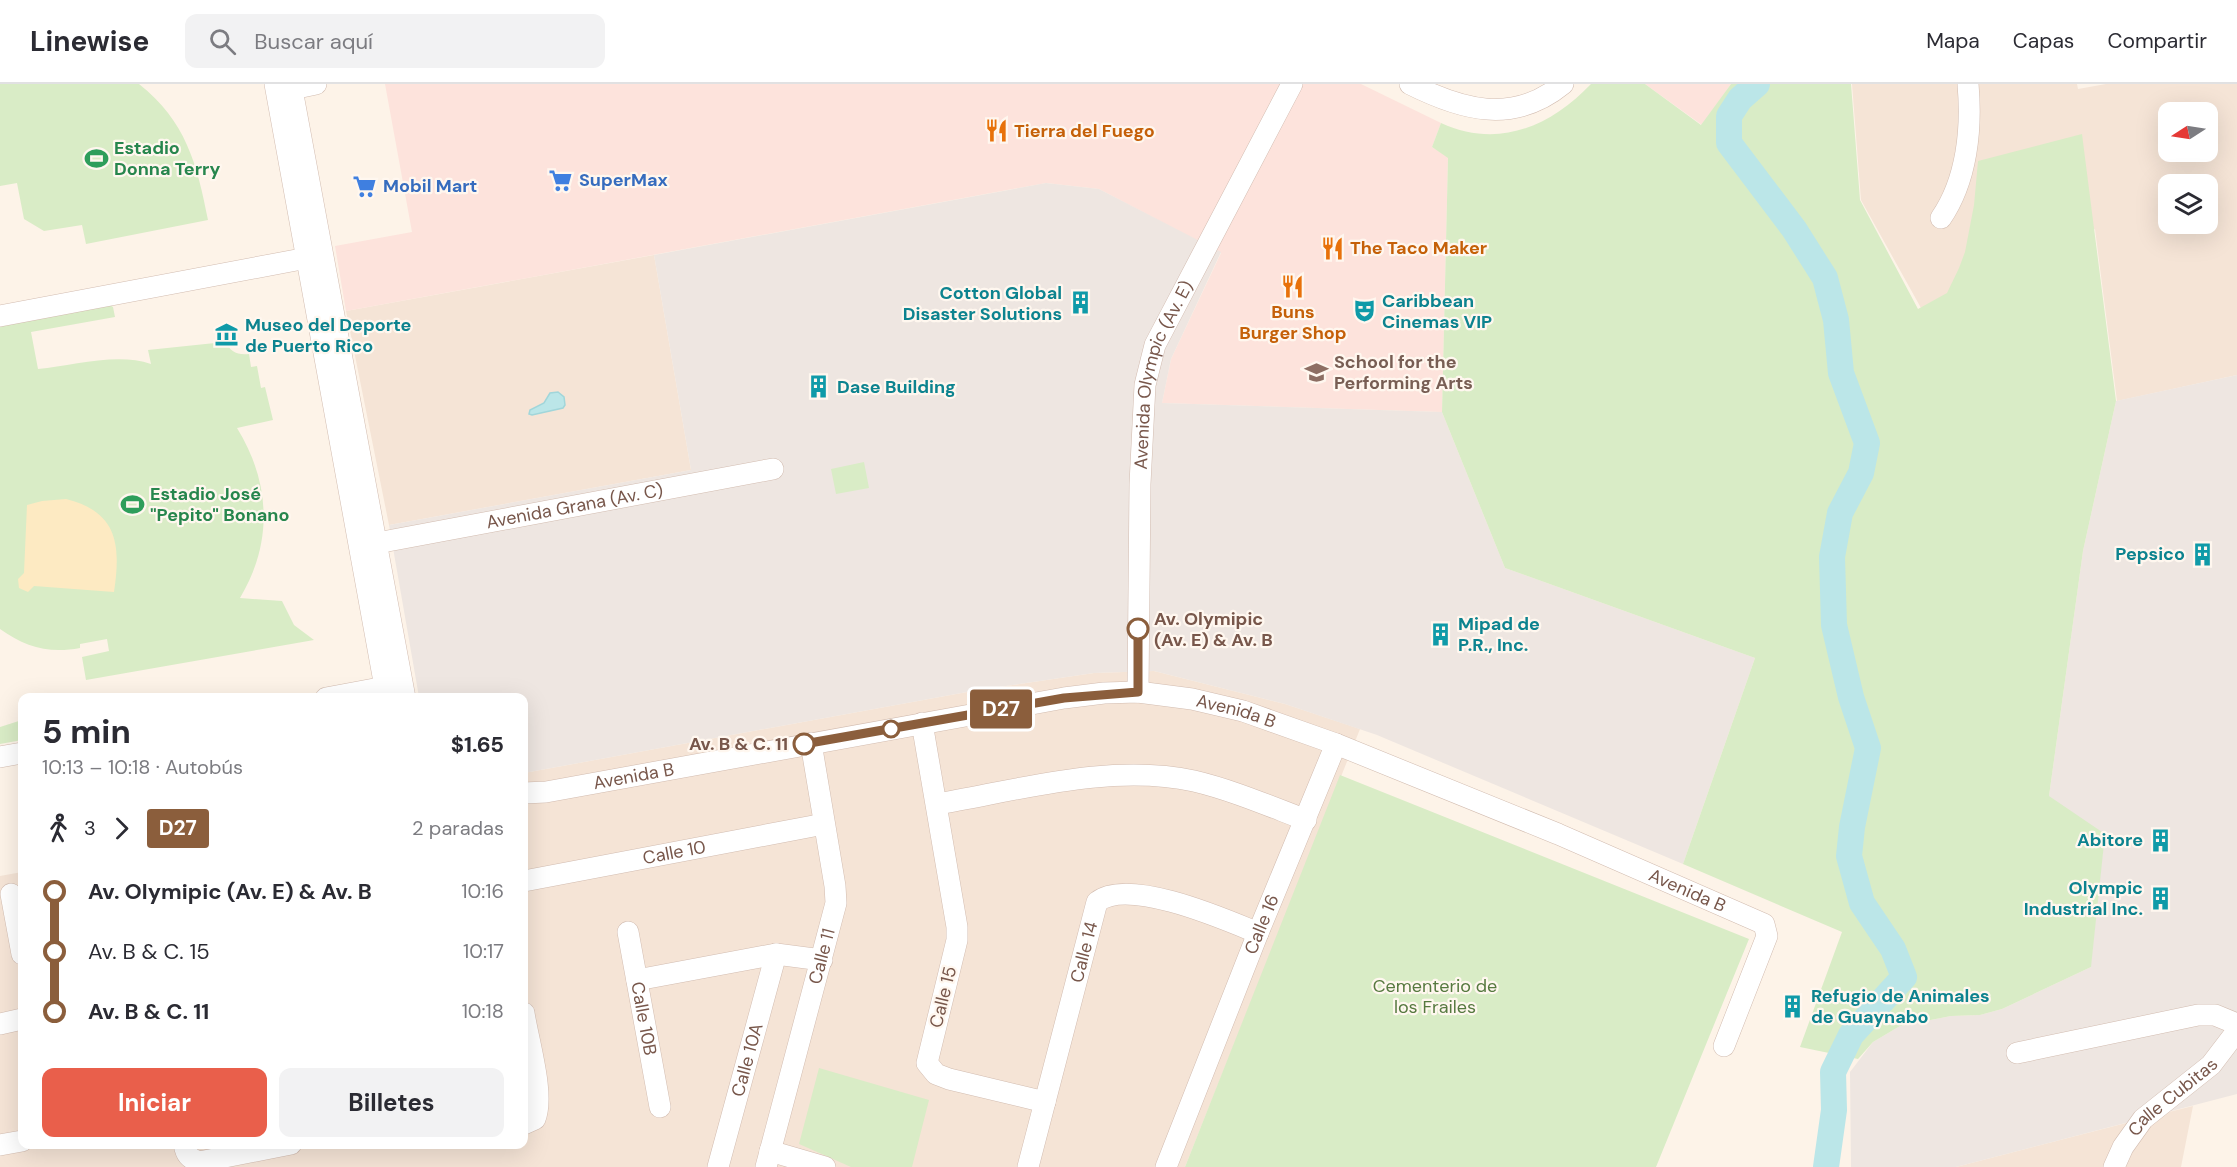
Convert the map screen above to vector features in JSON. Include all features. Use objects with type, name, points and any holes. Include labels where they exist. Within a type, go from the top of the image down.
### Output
[{"type":"street","points":[[284,87],[316,84]]},
{"type":"street","name":"Avenida Olympic (Av. E)","points":[[1138,692],[1140,484],[1145,385],[1155,345],[1292,84]]},
{"type":"street","points":[[1410,84],[1454,104],[1480,110],[1498,111],[1528,105],[1563,84]]},
{"type":"street","points":[[1941,218],[1953,200],[1964,167],[1970,103],[1968,84]]},
{"type":"street","points":[[284,87],[307,258],[386,692]]},
{"type":"street","points":[[284,87],[377,543],[404,693]]},
{"type":"street","points":[[0,316],[307,258]]},
{"type":"street","name":"Avenida Grana (Av. C)","points":[[377,543],[773,469]]},
{"type":"street","name":"Avenida B","points":[[528,793],[546,792],[1064,698],[1138,692],[1192,699],[1243,711],[1336,744],[1558,834],[1764,924],[1767,936],[1724,1046]]},
{"type":"street","name":"Calle 15","points":[[922,723],[957,927],[957,940],[927,1063],[936,1074],[949,1079],[1045,1102]]},
{"type":"street","name":"Calle 11","points":[[768,1159],[836,903],[811,743]]},
{"type":"street","name":"Calle 16","points":[[1166,1167],[1258,933],[1336,744]]},
{"type":"street","points":[[0,757],[18,754]]},
{"type":"street","points":[[937,804],[1080,779],[1146,776],[1193,781],[1229,791],[1306,820]]},
{"type":"street","name":"Avenida B","points":[[528,799],[546,792]]},
{"type":"street","name":"Calle 10","points":[[528,880],[824,824]]},
{"type":"street","points":[[11,894],[18,932]]},
{"type":"street","name":"Calle 14","points":[[1028,1167],[1097,902],[1102,897],[1121,895],[1172,900],[1258,933]]},
{"type":"street","name":"Calle 10B","points":[[628,932],[660,1107]]},
{"type":"street","points":[[637,980],[776,954],[822,960]]},
{"type":"street","name":"Calle 10A","points":[[718,1167],[776,954]]},
{"type":"street","points":[[2017,1053],[2198,1016],[2215,1016],[2237,1024]]},
{"type":"street","points":[[0,1024],[18,1020]]},
{"type":"street","name":"Calle Cubitas","points":[[2114,1167],[2123,1147],[2144,1119],[2211,1065],[2237,1031]]},
{"type":"street","points":[[528,1036],[538,1093],[538,1110],[535,1119],[528,1122]]},
{"type":"street","points":[[0,1145],[18,1142]]},
{"type":"street","points":[[185,1149],[191,1159],[199,1162],[265,1149]]},
{"type":"street","points":[[768,1159],[825,1167]]},
{"type":"shaded area","points":[[385,84],[1361,84],[1441,123],[1432,147],[1448,157],[1442,412],[1162,403],[1171,359],[1221,253],[1099,189],[1046,183],[346,311],[335,246],[412,232]]},
{"type":"shaded area","points":[[1645,84],[1731,84],[1702,125]]},
{"type":"shaded area","points":[[1852,84],[2077,84],[2078,89],[2106,84],[2237,84],[2237,375],[2117,401],[2095,229],[1921,308],[1861,200]]},
{"type":"shaded area","points":[[1046,183],[1099,189],[1221,252],[1171,359],[1162,403],[1442,412],[1505,568],[1755,658],[1683,864],[1377,735],[1285,704],[1154,671],[1094,673],[978,690],[528,772],[528,693],[418,693],[389,525],[691,470],[654,255]]},
{"type":"shaded area","points":[[654,255],[691,470],[389,525],[346,311]]},
{"type":"shaded area","points":[[2237,375],[2237,1094],[1956,1167],[1851,1167],[1850,1072],[1873,1042],[1900,1026],[1951,1016],[1980,1015],[2002,1009],[2091,967],[2049,796],[2083,551],[2116,401]]},
{"type":"shaded area","points":[[1154,671],[1285,704],[1360,729],[1185,1167],[0,1167],[0,876],[18,873],[18,1149],[528,1149],[528,772],[978,690],[1094,673]]},
{"type":"shaded area","points":[[2193,1106],[2181,1167],[1956,1167],[2165,1113]]},
{"type":"green space","name":"Estadio Donna Terry","points":[[0,84],[139,84],[155,98],[179,129],[194,162],[208,220],[86,244],[82,225],[44,231],[24,219],[17,183],[0,186]]},
{"type":"green space","points":[[1591,84],[1645,84],[1701,125],[1731,84],[1851,84],[1860,200],[1918,309],[1947,293],[1959,268],[1965,252],[1974,205],[1978,161],[2082,134],[2116,401],[2083,551],[2049,796],[2105,834],[2091,967],[2002,1009],[1980,1015],[1951,1016],[1900,1026],[1873,1042],[1858,1059],[1800,1047],[1842,932],[1683,864],[1755,658],[1505,568],[1442,412],[1448,158],[1432,147],[1441,123],[1462,131],[1483,134],[1522,129],[1558,112]]},
{"type":"green space","name":"Estadio José \"Pepito\" Bonano","points":[[110,305],[113,307],[115,317],[31,332],[38,369],[124,359],[151,364],[148,350],[226,340],[234,352],[249,354],[251,367],[257,366],[261,388],[265,387],[273,420],[237,428],[256,470],[262,491],[264,513],[263,535],[258,556],[251,577],[240,598],[282,601],[294,625],[314,640],[86,680],[82,657],[109,651],[107,639],[80,644],[80,648],[58,650],[28,645],[0,629],[0,326]]},
{"type":"green space","points":[[864,462],[869,488],[836,494],[831,469]]},
{"type":"green space","points":[[18,721],[18,741],[0,744],[0,727]]},
{"type":"green space","name":"Cementerio de los Frailes","points":[[1340,775],[1749,939],[1656,1167],[1185,1167]]},
{"type":"green space","points":[[819,1068],[929,1100],[912,1167],[851,1167],[799,1144]]},
{"type":"sand","points":[[66,499],[96,512],[106,522],[112,533],[117,559],[114,592],[34,586],[28,592],[19,588],[18,579],[24,573],[27,505]]},
{"type":"water","points":[[558,392],[564,397],[563,408],[529,414],[530,410],[544,403],[550,393]]},
{"type":"waterway","points":[[1757,84],[1740,99],[1729,116],[1729,143],[1794,229],[1825,278],[1836,320],[1841,373],[1867,443],[1861,473],[1840,513],[1832,557],[1834,625],[1851,697],[1868,748],[1852,827],[1849,856],[1862,903],[1893,949],[1904,977],[1851,1035],[1833,1072],[1834,1110],[1826,1167]]},
{"type":"bus line","name":"D27","points":[[804,744],[1064,698],[1138,692],[1138,629]]},
{"type":"place","name":"Tierra del Fuego","points":[[996,131]]},
{"type":"place","name":"Estadio Donna Terry","points":[[96,158]]},
{"type":"place","name":"SuperMax","points":[[561,180]]},
{"type":"place","name":"Mobil Mart","points":[[365,186]]},
{"type":"place","name":"The Taco Maker","points":[[1332,248]]},
{"type":"place","name":"Buns Burger Shop","points":[[1293,286]]},
{"type":"place","name":"Cotton Global Disaster Solutions","points":[[1080,303]]},
{"type":"place","name":"Caribbean Cinemas VIP","points":[[1364,311]]},
{"type":"place","name":"Museo del Deporte de Puerto Rico","points":[[227,335]]},
{"type":"place","name":"School for the Performing Arts","points":[[1316,372]]},
{"type":"place","name":"Dase Building","points":[[819,387]]},
{"type":"place","name":"Estadio José \"Pepito\" Bonano","points":[[132,504]]},
{"type":"place","name":"Pepsico","points":[[2203,554]]},
{"type":"place","name":"Av. Olymipic (Av. E) & Av. B","points":[[1138,629]]},
{"type":"place","name":"Mipad de P.R., Inc.","points":[[1440,634]]},
{"type":"place","name":"Av. B & C. 11","points":[[804,744]]},
{"type":"place","name":"Abitore","points":[[2161,840]]},
{"type":"place","name":"Olympic Industrial Inc.","points":[[2161,898]]},
{"type":"place","name":"Refugio de Animales de Guaynabo","points":[[1793,1006]]}]
